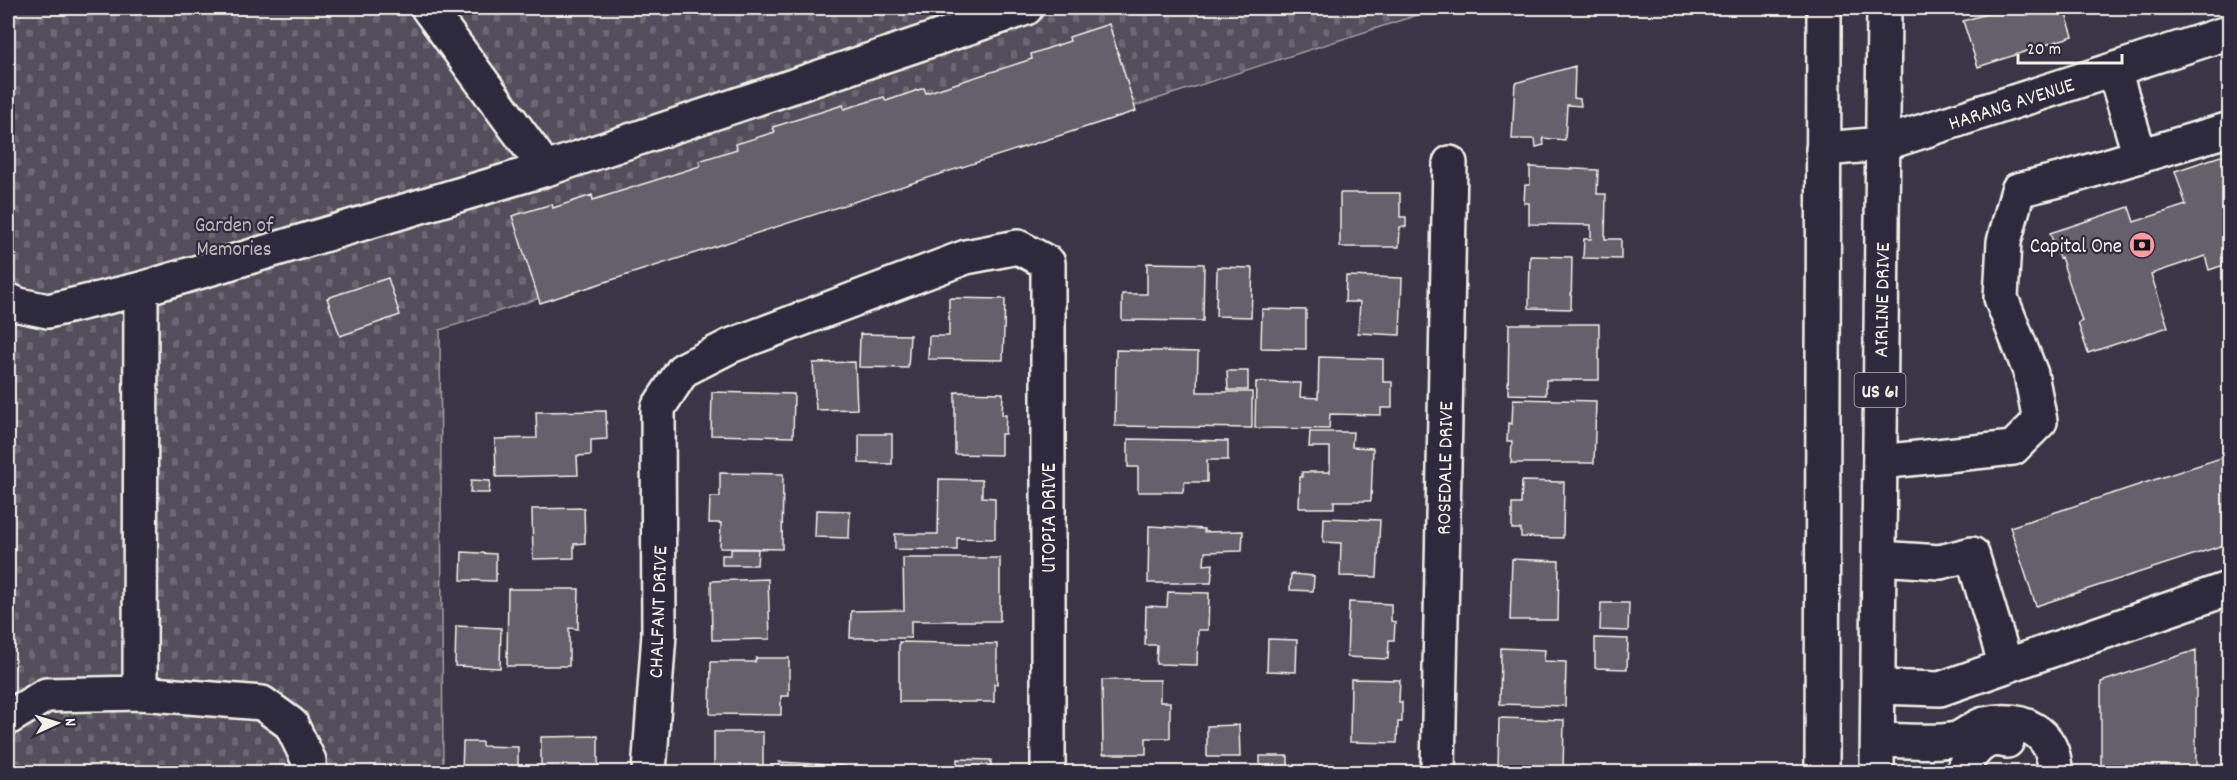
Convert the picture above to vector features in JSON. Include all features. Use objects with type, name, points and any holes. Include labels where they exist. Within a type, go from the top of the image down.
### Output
[{"type":"main road","points":[[429,8],[546,169]]},
{"type":"main road","points":[[8,300],[19,305],[48,311],[141,289],[546,169],[1026,8]]},
{"type":"main road","points":[[1822,772],[1824,8]]},
{"type":"main road","name":"AIRLINE DRIVE","points":[[1877,772],[1884,8]]},
{"type":"main road","name":"HARANG AVENUE","points":[[1823,149],[1883,144],[2229,32]]},
{"type":"main road","points":[[2114,70],[2155,151]]},
{"type":"main road","points":[[1880,462],[2013,448],[2040,421],[2031,374],[2001,298],[2004,243],[2018,190],[2063,179],[2229,129]]},
{"type":"main road","name":"ROSEDALE DRIVE","points":[[1438,772],[1450,163]]},
{"type":"main road","name":"CHALFANT DRIVE","points":[[649,772],[659,634],[660,451],[658,408],[683,370],[730,346],[966,257],[1018,247],[1048,263]]},
{"type":"main road","name":"UTOPIA DRIVE","points":[[1048,263],[1048,772]]},
{"type":"main road","points":[[140,693],[141,289]]},
{"type":"main road","points":[[1879,558],[1940,562],[1972,554],[2006,666]]},
{"type":"main road","points":[[1878,687],[1940,689],[2229,588]]},
{"type":"main road","points":[[8,718],[46,695],[140,693],[261,703],[291,724],[309,761],[309,772]]},
{"type":"main road","points":[[1878,740],[1957,738],[1984,724],[2020,723],[2043,735],[2055,760],[2055,772]]},
{"type":"main road","points":[[1964,772],[1975,750],[1991,740],[2016,741],[2032,753],[2038,772]]},
{"type":"green space","name":"Garden of Memories","points":[[8,8],[1439,8],[440,330],[443,772],[8,772]]},
{"type":"building","points":[[2006,8],[2064,8],[2073,36],[1978,67],[1963,21]]},
{"type":"building","points":[[1109,24],[1136,111],[540,303],[512,216],[552,204],[553,208],[592,195],[593,200],[700,166],[699,161],[737,149],[736,144],[775,132],[773,127],[843,105],[844,109],[884,97],[886,101],[924,88],[926,93],[1032,59],[1031,54],[1070,41],[1069,37]]},
{"type":"building","points":[[1575,66],[1574,98],[1580,99],[1581,106],[1567,105],[1565,140],[1543,138],[1544,145],[1536,147],[1535,139],[1512,139],[1515,83]]},
{"type":"building","name":"Capital One","points":[[2227,154],[2230,161],[2230,263],[2209,270],[2205,256],[2151,274],[2168,327],[2088,353],[2078,323],[2082,321],[2061,257],[2059,258],[2050,233],[2129,207],[2134,222],[2186,205],[2175,171]]},
{"type":"building","points":[[1530,167],[1598,170],[1597,194],[1606,194],[1605,239],[1621,239],[1621,259],[1583,258],[1584,239],[1591,239],[1591,225],[1529,224],[1529,203],[1524,203],[1525,185],[1530,185]]},
{"type":"building","points":[[1340,193],[1400,193],[1400,217],[1406,217],[1406,227],[1400,227],[1399,247],[1340,247]]},
{"type":"building","points":[[1530,256],[1572,257],[1571,309],[1529,308]]},
{"type":"building","points":[[1147,263],[1204,264],[1203,321],[1122,320],[1122,294],[1147,294]]},
{"type":"building","points":[[1217,267],[1253,268],[1251,317],[1216,316]]},
{"type":"building","points":[[1346,276],[1402,278],[1400,335],[1358,333],[1360,302],[1345,302]]},
{"type":"building","points":[[388,278],[400,315],[340,336],[327,298]]},
{"type":"building","points":[[949,298],[1005,299],[1003,360],[928,359],[929,336],[949,336]]},
{"type":"building","points":[[1262,309],[1306,310],[1306,349],[1261,348]]},
{"type":"building","points":[[1509,324],[1599,324],[1599,380],[1546,380],[1546,395],[1508,394]]},
{"type":"building","points":[[860,334],[910,335],[908,368],[859,367]]},
{"type":"building","points":[[1116,350],[1198,352],[1197,392],[1252,392],[1252,428],[1115,426]]},
{"type":"building","points":[[1319,357],[1383,359],[1383,382],[1392,382],[1392,408],[1381,408],[1381,415],[1330,414],[1329,429],[1255,428],[1256,382],[1301,383],[1300,397],[1318,398]]},
{"type":"building","points":[[855,362],[857,409],[816,410],[813,363]]},
{"type":"building","points":[[1227,371],[1248,371],[1248,390],[1228,390]]},
{"type":"building","points":[[712,392],[794,394],[793,437],[711,435]]},
{"type":"building","points":[[955,392],[1003,393],[1002,415],[1006,415],[1005,434],[1001,434],[1001,455],[955,454]]},
{"type":"building","points":[[1513,399],[1596,401],[1594,463],[1511,463],[1512,441],[1507,441],[1508,423],[1512,424]]},
{"type":"building","points":[[606,411],[607,439],[591,440],[591,455],[577,456],[578,475],[496,477],[495,439],[537,438],[536,412]]},
{"type":"building","points":[[1310,432],[1353,432],[1352,447],[1373,448],[1371,501],[1334,501],[1334,508],[1299,508],[1302,472],[1330,472],[1330,447],[1309,447]]},
{"type":"building","points":[[859,434],[892,434],[892,464],[859,463]]},
{"type":"building","points":[[1128,439],[1228,441],[1228,460],[1207,460],[1207,482],[1184,482],[1183,492],[1138,492],[1138,467],[1128,467]]},
{"type":"building","points":[[2230,455],[2230,543],[2036,606],[2010,527]]},
{"type":"building","points":[[720,473],[783,474],[782,549],[720,548],[721,523],[709,523],[710,497],[720,497]]},
{"type":"building","points":[[939,479],[982,480],[982,497],[995,498],[995,539],[957,538],[957,550],[895,549],[895,534],[938,534]]},
{"type":"building","points":[[471,480],[490,481],[489,493],[470,493]]},
{"type":"building","points":[[1522,481],[1564,482],[1563,538],[1521,537],[1521,529],[1512,529],[1512,504],[1521,504]]},
{"type":"building","points":[[584,508],[585,543],[574,544],[574,558],[533,559],[532,509]]},
{"type":"building","points":[[816,510],[850,511],[849,538],[815,537]]},
{"type":"building","points":[[1324,518],[1380,520],[1377,577],[1340,576],[1341,543],[1323,542]]},
{"type":"building","points":[[1149,526],[1204,529],[1204,532],[1243,531],[1242,551],[1205,552],[1204,565],[1213,564],[1211,583],[1148,583]]},
{"type":"building","points":[[731,549],[758,549],[757,565],[722,565],[722,555],[731,555]]},
{"type":"building","points":[[462,552],[496,554],[496,581],[461,580]]},
{"type":"building","points":[[903,558],[1000,558],[1000,621],[911,621],[911,638],[850,638],[851,611],[904,610]]},
{"type":"building","points":[[1512,559],[1559,561],[1558,620],[1510,620]]},
{"type":"building","points":[[1291,574],[1314,576],[1313,591],[1290,590]]},
{"type":"building","points":[[768,579],[770,639],[712,640],[711,581]]},
{"type":"building","points":[[508,589],[579,589],[578,629],[569,628],[569,666],[507,666]]},
{"type":"building","points":[[1168,592],[1209,593],[1208,630],[1198,630],[1197,665],[1156,664],[1157,645],[1145,645],[1146,606],[1167,607]]},
{"type":"building","points":[[1349,602],[1391,604],[1391,621],[1395,622],[1394,640],[1389,640],[1388,659],[1347,657]]},
{"type":"building","points":[[1601,603],[1629,603],[1628,631],[1600,630]]},
{"type":"building","points":[[456,626],[501,628],[500,668],[455,666]]},
{"type":"building","points":[[1595,638],[1628,639],[1627,669],[1595,668]]},
{"type":"building","points":[[1268,639],[1297,640],[1296,672],[1267,671]]},
{"type":"building","points":[[899,642],[997,644],[997,684],[994,684],[994,702],[899,702]]},
{"type":"building","points":[[1501,648],[1545,650],[1544,661],[1566,662],[1565,706],[1500,704]]},
{"type":"building","points":[[2196,650],[2196,772],[2101,772],[2101,682]]},
{"type":"building","points":[[756,658],[789,658],[789,696],[781,696],[781,715],[710,714],[711,662],[755,662]]},
{"type":"building","points":[[1351,679],[1400,680],[1399,702],[1402,702],[1402,722],[1398,722],[1397,743],[1350,742]]},
{"type":"building","points":[[1102,680],[1160,680],[1160,702],[1170,702],[1170,738],[1146,738],[1146,754],[1103,754]]},
{"type":"building","points":[[1499,718],[1564,720],[1563,772],[1498,772]]},
{"type":"building","points":[[1239,725],[1240,757],[1207,757],[1207,726]]},
{"type":"building","points":[[714,732],[763,732],[763,772],[714,772]]},
{"type":"building","points":[[598,736],[598,772],[537,772],[537,769],[541,769],[541,737]]},
{"type":"building","points":[[463,742],[482,742],[482,746],[518,747],[518,772],[462,772]]},
{"type":"building","points":[[1260,756],[1288,756],[1288,772],[1260,772]]},
{"type":"building","points":[[957,759],[991,760],[991,772],[957,772]]},
{"type":"building","points":[[779,762],[845,766],[845,772],[779,772]]},
{"type":"building","points":[[1330,764],[1346,765],[1346,772],[1329,772]]},
{"type":"place","name":"Capital One","points":[[2142,245]]}]
